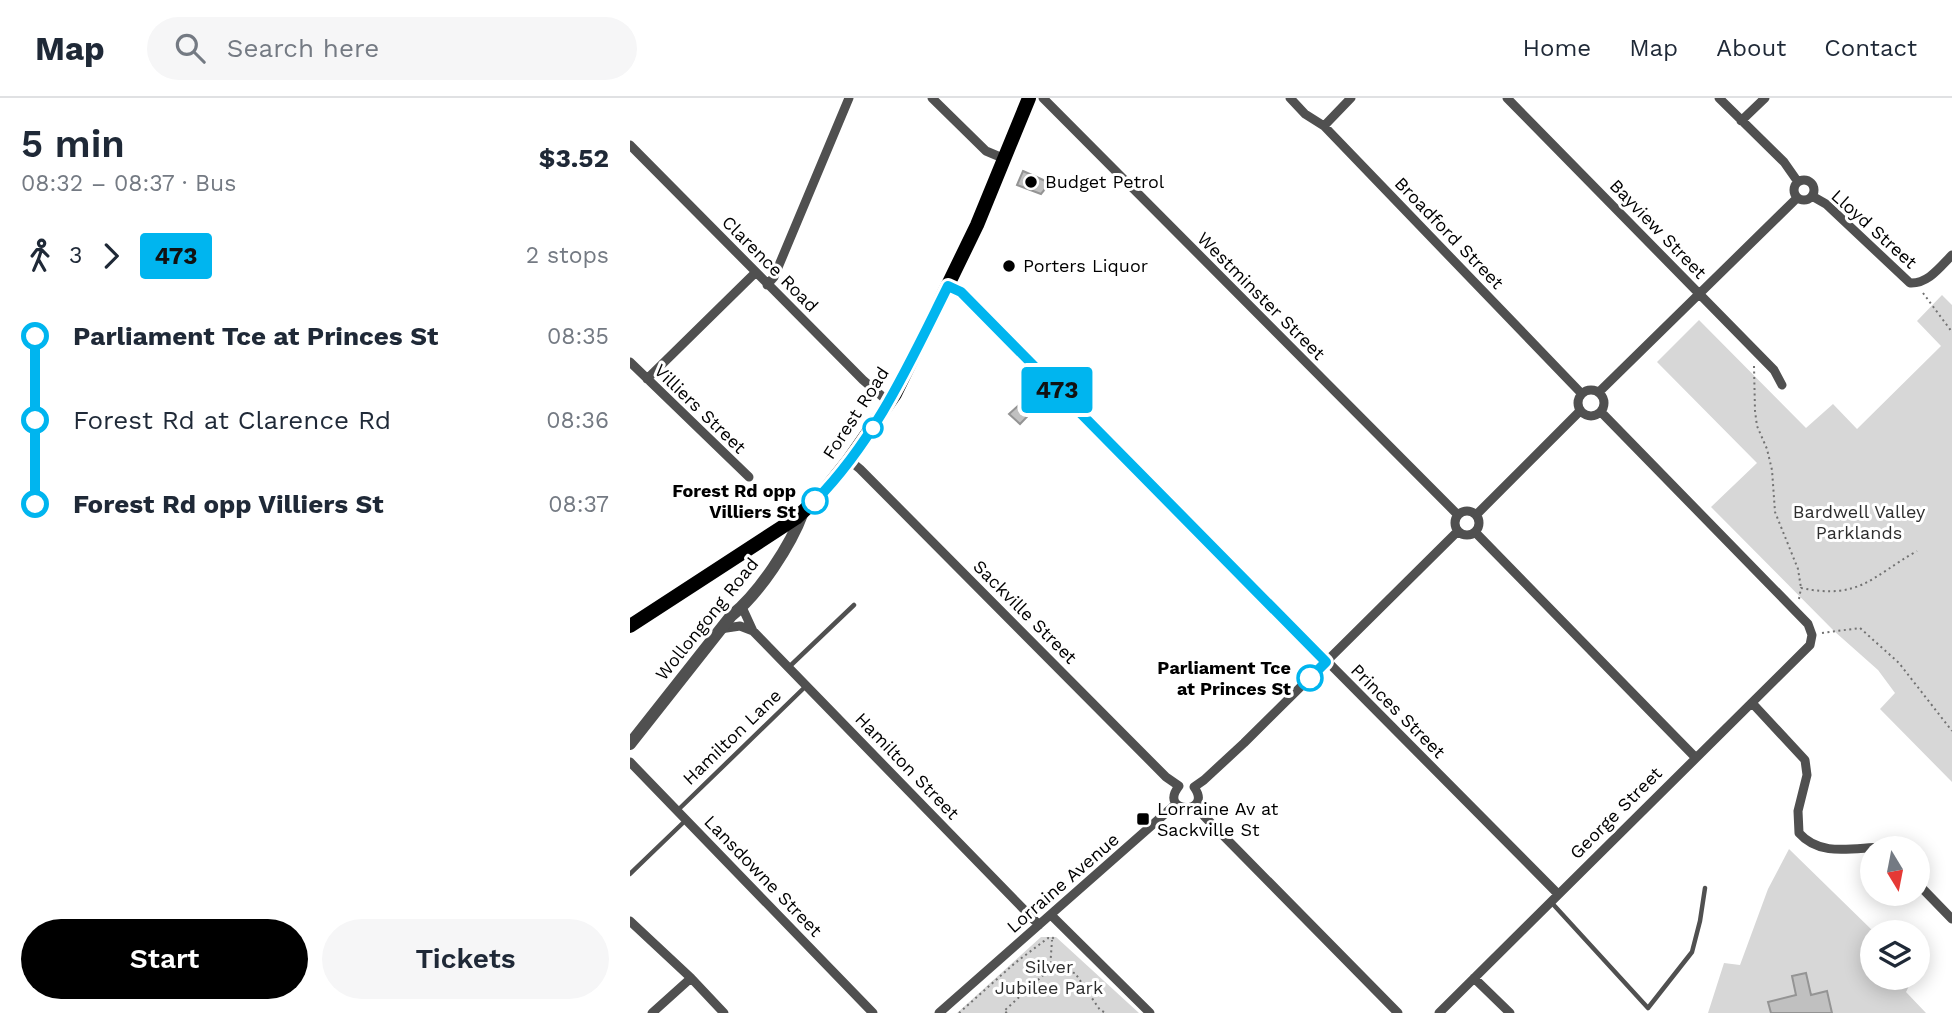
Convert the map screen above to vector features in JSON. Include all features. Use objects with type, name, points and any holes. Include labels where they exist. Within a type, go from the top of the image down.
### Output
[{"type":"main road","name":"Forest Road","points":[[630,626],[765,540],[803,512],[821,495],[849,460],[890,403],[948,286],[1029,98]]},
{"type":"street","points":[[767,285],[774,278],[849,98]]},
{"type":"street","points":[[932,98],[986,151],[1005,159]]},
{"type":"street","name":"Westminster Street","points":[[1042,98],[1458,515]]},
{"type":"street","name":"Broadford Street","points":[[1290,98],[1305,114],[1324,126],[1581,393]]},
{"type":"street","points":[[1324,126],[1351,98]]},
{"type":"street","name":"Bayview Street","points":[[1507,98],[1759,354],[1783,384]]},
{"type":"street","points":[[1719,98],[1784,162],[1798,182]]},
{"type":"street","points":[[1741,121],[1765,98]]},
{"type":"street","name":"Clarence Road","points":[[630,145],[767,285],[890,403]]},
{"type":"street","points":[[1797,198],[1794,190],[1798,182]]},
{"type":"street","points":[[1797,198],[1805,200],[1812,196],[1814,189],[1810,182],[1798,182]]},
{"type":"street","name":"Lloyd Street","points":[[1812,196],[1826,204],[1904,279],[1916,284]]},
{"type":"street","points":[[1599,392],[1797,198]]},
{"type":"street","points":[[1916,284],[1930,278],[1952,255]]},
{"type":"street","points":[[647,379],[755,273]]},
{"type":"street","name":"Princes Street","points":[[948,286],[961,292],[1558,894]]},
{"type":"street","name":"Villiers Street","points":[[630,362],[749,477]]},
{"type":"street","points":[[1588,390],[1599,392],[1604,402],[1601,412],[1591,417],[1580,411],[1577,403],[1581,393],[1588,390]]},
{"type":"street","points":[[1476,516],[1580,411]]},
{"type":"street","points":[[1601,412],[1808,624],[1812,635]]},
{"type":"street","name":"Sackville Street","points":[[849,460],[1166,777],[1179,786]]},
{"type":"street","points":[[1469,511],[1476,516],[1479,525],[1475,532],[1466,535],[1458,531],[1455,524],[1458,515],[1469,511]]},
{"type":"street","name":"Wollongong Road","points":[[630,744],[786,549],[803,512]]},
{"type":"street","points":[[1194,787],[1244,743],[1458,531]]},
{"type":"street","points":[[1475,532],[1695,757]]},
{"type":"street","name":"Hamilton Street","points":[[742,607],[753,631],[1039,925]]},
{"type":"street","points":[[720,629],[740,626],[753,631]]},
{"type":"street","name":"George Street","points":[[1439,1013],[1695,757],[1753,704],[1810,645],[1812,635]]},
{"type":"street","points":[[1753,704],[1805,760],[1807,775],[1798,811],[1799,833],[1807,843],[1827,850],[1860,848]]},
{"type":"street","name":"Lansdowne Street","points":[[630,762],[873,1013]]},
{"type":"street","points":[[1196,804],[1186,809],[1176,804],[1174,797],[1179,786],[1186,784],[1194,787],[1198,793],[1196,804],[1204,817],[1398,1013]]},
{"type":"street","name":"Lorraine Avenue","points":[[939,1013],[1176,804]]},
{"type":"street","points":[[1930,896],[1952,919]]},
{"type":"street","points":[[1051,915],[1150,1013]]},
{"type":"street","points":[[630,921],[724,1013]]},
{"type":"street","points":[[652,1013],[691,978]]},
{"type":"street","points":[[1474,978],[1510,1013]]},
{"type":"lane","points":[[789,667],[854,605]]},
{"type":"lane","name":"Hamilton Lane","points":[[678,810],[806,685]]},
{"type":"lane","points":[[630,874],[687,818]]},
{"type":"lane","points":[[1550,902],[1648,1008],[1692,952],[1705,888]]},
{"type":"path","points":[[1916,284],[1952,332]]},
{"type":"path","points":[[1759,354],[1754,361],[1757,426],[1772,470],[1775,512],[1798,569],[1801,588],[1795,611]]},
{"type":"path","points":[[1801,588],[1825,593],[1853,588],[1869,582],[1917,551]]},
{"type":"path","points":[[1812,635],[1860,628],[1899,663],[1952,732]]},
{"type":"path","points":[[1004,1012],[1050,969],[1052,939],[1057,934]]},
{"type":"path","points":[[959,1013],[1015,963],[1048,938],[1052,939]]},
{"type":"path","points":[[1050,969],[1075,973],[1100,1010],[1106,1013]]},
{"type":"green space","name":"Bardwell Valley Parklands","points":[[1942,295],[1952,305],[1952,782],[1880,709],[1895,693],[1878,670],[1834,631],[1711,507],[1757,463],[1657,362],[1699,320],[1806,428],[1833,404],[1857,429],[1941,346],[1917,321]]},
{"type":"green space","points":[[1789,849],[1862,920],[1860,990],[1907,990],[1926,1013],[1708,1013],[1724,963],[1740,965],[1768,889]]},
{"type":"green space","name":"Silver Jubilee Park","points":[[1041,937],[1056,937],[1139,1013],[957,1013]]},
{"type":"building","points":[[1023,171],[1050,183],[1041,194],[1017,185]]},
{"type":"building","points":[[1031,394],[1041,402],[1020,424],[1009,414]]},
{"type":"building","points":[[1806,973],[1811,995],[1827,991],[1832,1013],[1771,1013],[1768,1002],[1796,995],[1792,976]]},
{"type":"bus line","name":"473","points":[[815,501],[890,403],[948,286],[961,292],[1326,662],[1310,678]]},
{"type":"place","name":"Budget Petrol","points":[[1031,182]]},
{"type":"place","name":"Porters Liquor","points":[[1009,266]]},
{"type":"place","name":"Forest Rd opp Villiers St","points":[[815,501]]},
{"type":"place","name":"Parliament Tce at Princes St","points":[[1310,678]]},
{"type":"place","name":"Lorraine Av at Sackville St","points":[[1143,819]]}]
